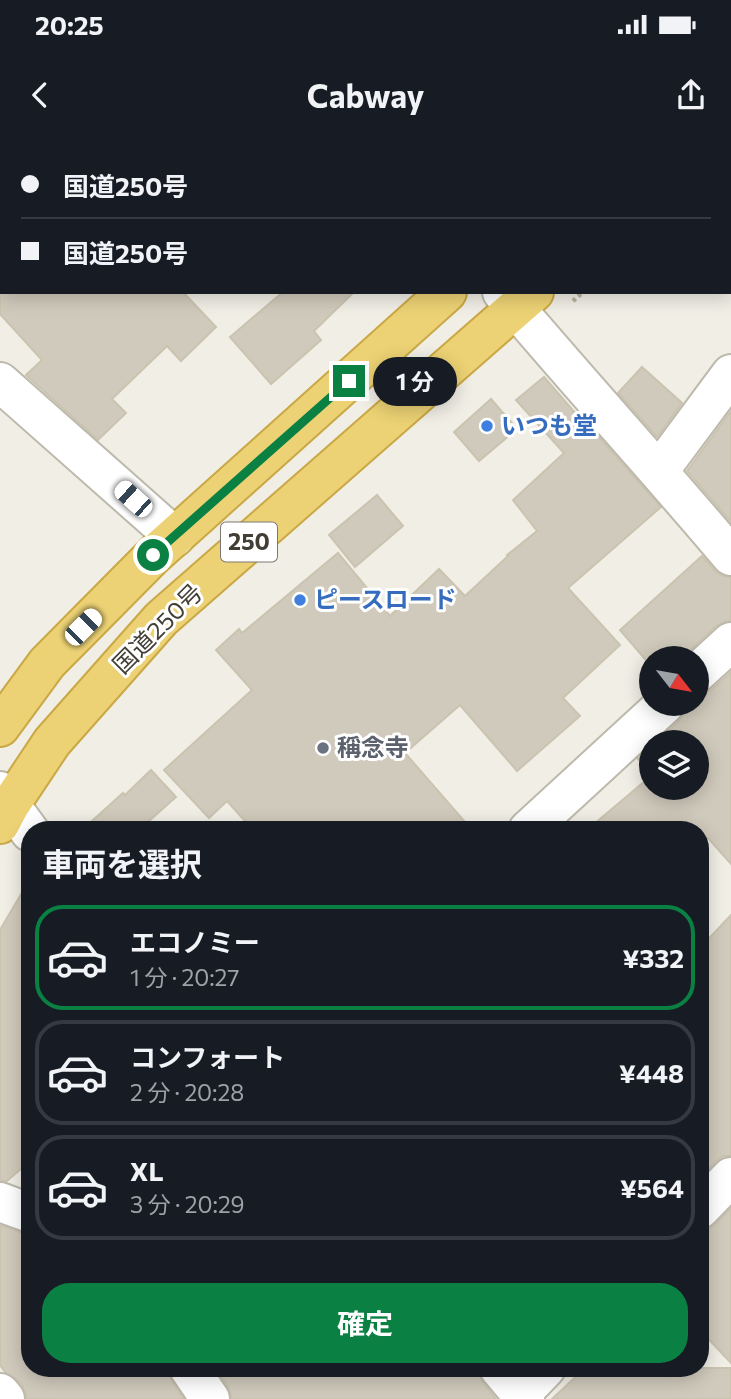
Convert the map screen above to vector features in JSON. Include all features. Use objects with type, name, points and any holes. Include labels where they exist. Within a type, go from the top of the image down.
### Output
[{"type":"highway","name":"250","points":[[0,727],[47,663],[153,555],[445,294]]},
{"type":"highway","name":"国道250号","points":[[10,813],[52,742],[161,619],[517,298]]},
{"type":"street","points":[[517,298],[731,556]]},
{"type":"street","points":[[659,471],[731,374]]},
{"type":"street","points":[[0,382],[174,537]]},
{"type":"street","points":[[709,662],[731,642]]},
{"type":"street","points":[[538,821],[651,716]]},
{"type":"street","points":[[709,1200],[731,1177]]},
{"type":"street","points":[[0,1202],[21,1210]]},
{"type":"street","points":[[195,1377],[210,1399]]},
{"type":"street","points":[[0,1393],[5,1399]]},
{"type":"building","points":[[0,294],[185,294],[216,327],[181,361],[167,346],[112,399],[126,413],[98,440],[26,375],[42,360],[0,314]]},
{"type":"building","points":[[281,294],[352,294],[314,331],[321,340],[271,384],[230,337]]},
{"type":"building","points":[[642,367],[682,403],[657,437],[618,393]]},
{"type":"building","points":[[544,377],[661,507],[568,588],[620,645],[563,698],[580,716],[517,771],[460,705],[405,753],[464,821],[245,821],[227,801],[209,818],[164,770],[252,690],[216,650],[239,629],[242,633],[338,553],[390,616],[439,569],[465,596],[507,555],[537,531],[513,500],[564,453],[516,400]]},
{"type":"building","points":[[491,399],[517,429],[479,461],[454,432]]},
{"type":"building","points":[[731,411],[731,522],[687,471]]},
{"type":"building","points":[[377,495],[403,526],[355,567],[329,535]]},
{"type":"building","points":[[702,556],[715,571],[731,577],[731,621],[716,626],[694,646],[639,646],[639,652],[620,630]]},
{"type":"building","points":[[731,672],[731,864],[709,839],[709,821],[598,821],[639,786],[639,800],[709,800],[709,730],[669,730],[683,716],[709,716],[709,691]]},
{"type":"building","points":[[151,770],[176,797],[149,821],[92,821],[123,793],[125,795]]},
{"type":"building","points":[[21,894],[21,1169],[7,1181],[0,1181],[0,930]]},
{"type":"building","points":[[731,915],[731,1156],[724,1156],[709,1168],[709,938]]},
{"type":"building","points":[[731,1208],[731,1363],[709,1340],[709,1229]]},
{"type":"building","points":[[0,1225],[21,1233],[21,1377],[170,1377],[184,1399],[26,1399],[22,1385],[0,1365]]},
{"type":"building","points":[[709,1368],[731,1368],[731,1399],[552,1399],[575,1377],[709,1377]]},
{"type":"building","points":[[222,1377],[481,1377],[496,1399],[232,1399]]},
{"type":"place","name":"いつも堂","points":[[487,426]]},
{"type":"place","name":"ピースロード","points":[[300,600]]},
{"type":"place","name":"稱念寺","points":[[323,748]]},
{"type":"route","points":[[153,555],[349,381]]}]
